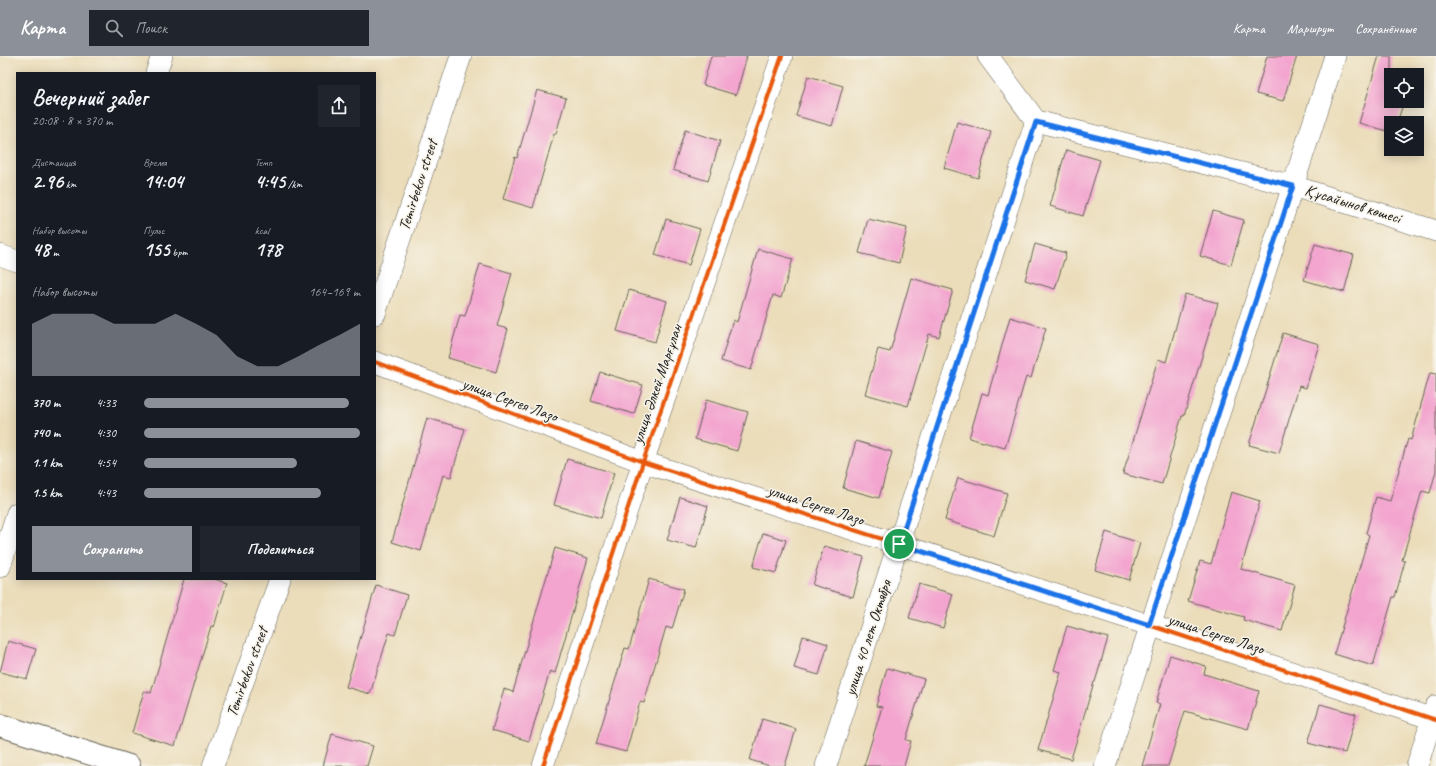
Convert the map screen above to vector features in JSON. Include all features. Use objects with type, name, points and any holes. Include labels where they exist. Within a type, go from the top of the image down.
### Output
[{"type":"street","points":[[156,72],[162,56]]},
{"type":"street","name":"Temirbekov street","points":[[376,311],[461,56]]},
{"type":"street","name":"улица Әлкей Марғұлан","points":[[543,766],[643,462],[782,56]]},
{"type":"street","points":[[988,56],[1036,122]]},
{"type":"street","points":[[1105,766],[1149,625],[1335,56]]},
{"type":"street","name":"Құсайынов көшесі","points":[[1036,122],[1293,186],[1436,231]]},
{"type":"street","name":"улица 40 лет Октября","points":[[826,766],[1036,122]]},
{"type":"street","points":[[0,255],[16,261]]},
{"type":"street","name":"улица Сергея Лазо","points":[[376,362],[643,462],[1149,625],[1435,715]]},
{"type":"street","points":[[0,567],[16,516]]},
{"type":"street","name":"Temirbekov street","points":[[213,766],[280,580]]},
{"type":"street","points":[[1417,766],[1435,715]]},
{"type":"street","points":[[0,725],[129,766]]},
{"type":"building","points":[[711,56],[747,56],[736,95],[703,85]]},
{"type":"building","points":[[1267,56],[1297,56],[1283,101],[1256,94]]},
{"type":"building","points":[[1379,56],[1391,56],[1391,68],[1384,68],[1384,108],[1402,108],[1399,116],[1384,116],[1384,130],[1359,123]]},
{"type":"building","points":[[808,76],[843,86],[832,126],[796,116]]},
{"type":"building","points":[[537,90],[566,98],[533,208],[503,199]]},
{"type":"building","points":[[957,122],[991,132],[978,178],[944,168]]},
{"type":"building","points":[[685,130],[720,141],[708,181],[673,170]]},
{"type":"building","points":[[1066,150],[1100,160],[1083,216],[1050,206]]},
{"type":"building","points":[[1213,211],[1244,220],[1231,265],[1200,256]]},
{"type":"building","points":[[666,219],[700,229],[689,265],[655,255]]},
{"type":"building","points":[[868,219],[907,228],[899,263],[859,253]]},
{"type":"building","points":[[1035,244],[1066,253],[1055,289],[1025,280]]},
{"type":"building","points":[[1315,244],[1354,255],[1344,292],[1304,280]]},
{"type":"building","points":[[758,249],[793,259],[781,298],[773,295],[751,370],[721,361],[733,320],[737,322]]},
{"type":"building","points":[[480,264],[512,273],[497,326],[508,329],[496,372],[448,358],[460,315],[465,316]]},
{"type":"building","points":[[911,278],[953,290],[939,337],[929,334],[908,406],[865,394],[878,349],[890,352]]},
{"type":"building","points":[[629,290],[667,301],[655,342],[617,331]]},
{"type":"building","points":[[1185,294],[1218,303],[1162,484],[1123,474],[1158,359],[1166,362]]},
{"type":"building","points":[[1010,317],[1046,328],[1031,378],[1026,377],[1005,448],[969,438],[982,393],[988,395]]},
{"type":"building","points":[[1283,333],[1319,344],[1306,388],[1299,386],[1279,453],[1249,445]]},
{"type":"building","points":[[600,372],[643,385],[634,414],[591,401]]},
{"type":"building","points":[[1430,373],[1436,374],[1436,471],[1430,493],[1422,491],[1402,560],[1405,561],[1395,597],[1393,597],[1373,666],[1334,654],[1369,535],[1366,533],[1376,497],[1390,501],[1408,439],[1411,440]]},
{"type":"building","points":[[706,400],[748,412],[737,451],[695,439]]},
{"type":"building","points":[[427,418],[465,429],[451,477],[443,475],[421,551],[392,542]]},
{"type":"building","points":[[856,441],[892,452],[879,498],[843,488]]},
{"type":"building","points":[[567,459],[614,473],[601,518],[554,505]]},
{"type":"building","points":[[958,478],[1007,493],[994,536],[945,520]]},
{"type":"building","points":[[1231,492],[1260,501],[1241,569],[1295,585],[1282,631],[1243,620],[1244,617],[1188,601],[1200,561],[1211,564]]},
{"type":"building","points":[[680,497],[708,506],[696,548],[667,540]]},
{"type":"building","points":[[1106,532],[1140,543],[1129,580],[1095,570]]},
{"type":"building","points":[[763,533],[786,540],[776,573],[753,567]]},
{"type":"building","points":[[824,546],[864,557],[853,597],[812,585]]},
{"type":"building","points":[[555,548],[588,558],[555,673],[550,671],[529,741],[492,730],[504,689],[513,692]]},
{"type":"building","points":[[649,579],[684,589],[672,629],[666,627],[644,703],[640,702],[626,752],[596,744],[625,648],[629,649]]},
{"type":"building","points":[[184,580],[217,580],[227,583],[214,627],[211,626],[175,746],[132,733],[144,691],[151,693]]},
{"type":"building","points":[[919,584],[953,594],[943,628],[909,618]]},
{"type":"building","points":[[376,585],[407,595],[395,635],[389,633],[370,694],[346,687]]},
{"type":"building","points":[[1067,626],[1108,638],[1071,759],[1038,750],[1061,672],[1054,670]]},
{"type":"building","points":[[803,636],[828,644],[819,675],[794,668]]},
{"type":"building","points":[[8,641],[36,649],[27,679],[0,672]]},
{"type":"building","points":[[1170,655],[1206,666],[1204,674],[1259,691],[1248,729],[1185,711],[1168,766],[1142,766],[1160,704],[1156,703]]},
{"type":"building","points":[[887,668],[924,679],[906,740],[911,741],[904,766],[864,766],[882,707],[876,706]]},
{"type":"building","points":[[1320,704],[1356,714],[1345,753],[1308,743]]},
{"type":"building","points":[[762,719],[796,729],[785,766],[770,766],[750,760]]},
{"type":"building","points":[[332,734],[373,746],[367,766],[323,766]]},
{"type":"cycle path","points":[[543,766],[643,462],[782,56]]},
{"type":"cycle path","points":[[376,362],[643,462],[1149,625],[1436,720]]},
{"type":"route","points":[[1036,122],[1293,186],[1149,625],[899,544],[1036,122]]}]
